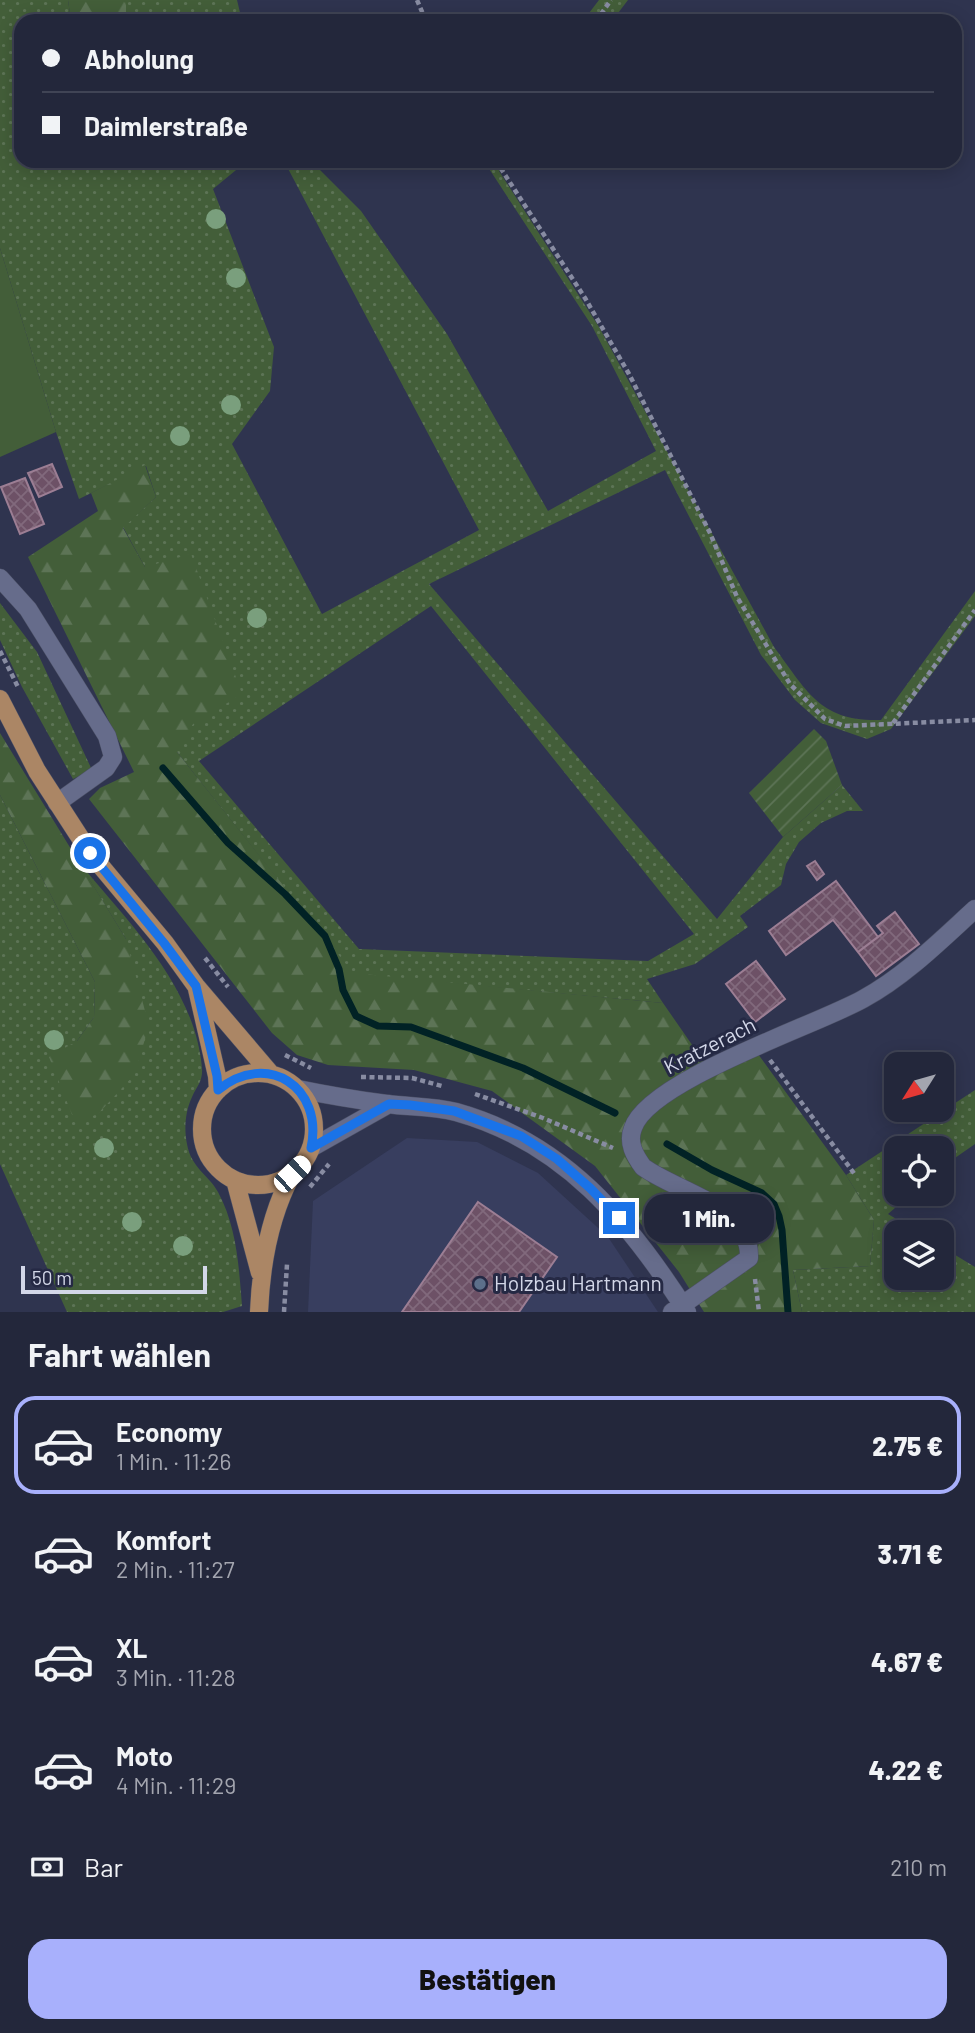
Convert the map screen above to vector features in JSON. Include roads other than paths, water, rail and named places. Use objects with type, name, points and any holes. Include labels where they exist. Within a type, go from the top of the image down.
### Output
[{"type":"main road","points":[[0,699],[37,771],[90,853],[196,986],[271,1074]]},
{"type":"main road","points":[[196,986],[218,1090]]},
{"type":"main road","points":[[255,1073],[271,1074],[298,1089],[313,1116],[315,1132],[303,1163],[292,1174],[277,1182],[260,1185],[235,1180],[214,1163],[203,1139],[205,1112],[218,1090],[240,1075],[255,1073]]},
{"type":"main road","points":[[259,1312],[261,1277],[271,1226],[292,1174]]},
{"type":"main road","points":[[235,1180],[261,1277]]},
{"type":"street","points":[[0,579],[28,609],[107,736],[113,757],[106,768],[57,803]]},
{"type":"street","name":"Kratzerach","points":[[680,1309],[749,1258],[750,1244],[736,1220],[643,1167],[634,1154],[631,1141],[637,1120],[660,1098],[705,1071],[862,1000],[894,980],[927,954],[975,909]]},
{"type":"street","points":[[298,1089],[389,1104],[454,1111],[521,1136],[557,1159],[619,1218],[652,1260],[680,1309]]},
{"type":"street","points":[[311,1148],[389,1104]]},
{"type":"waterway","points":[[163,768],[228,843],[285,894],[325,936],[339,969],[343,990],[356,1016],[378,1026],[411,1027],[523,1068],[615,1113]]},
{"type":"waterway","points":[[667,1144],[712,1170],[762,1193],[774,1204],[782,1230],[788,1312]]},
{"type":"place","name":"Holzbau Hartmann","points":[[480,1284]]}]
